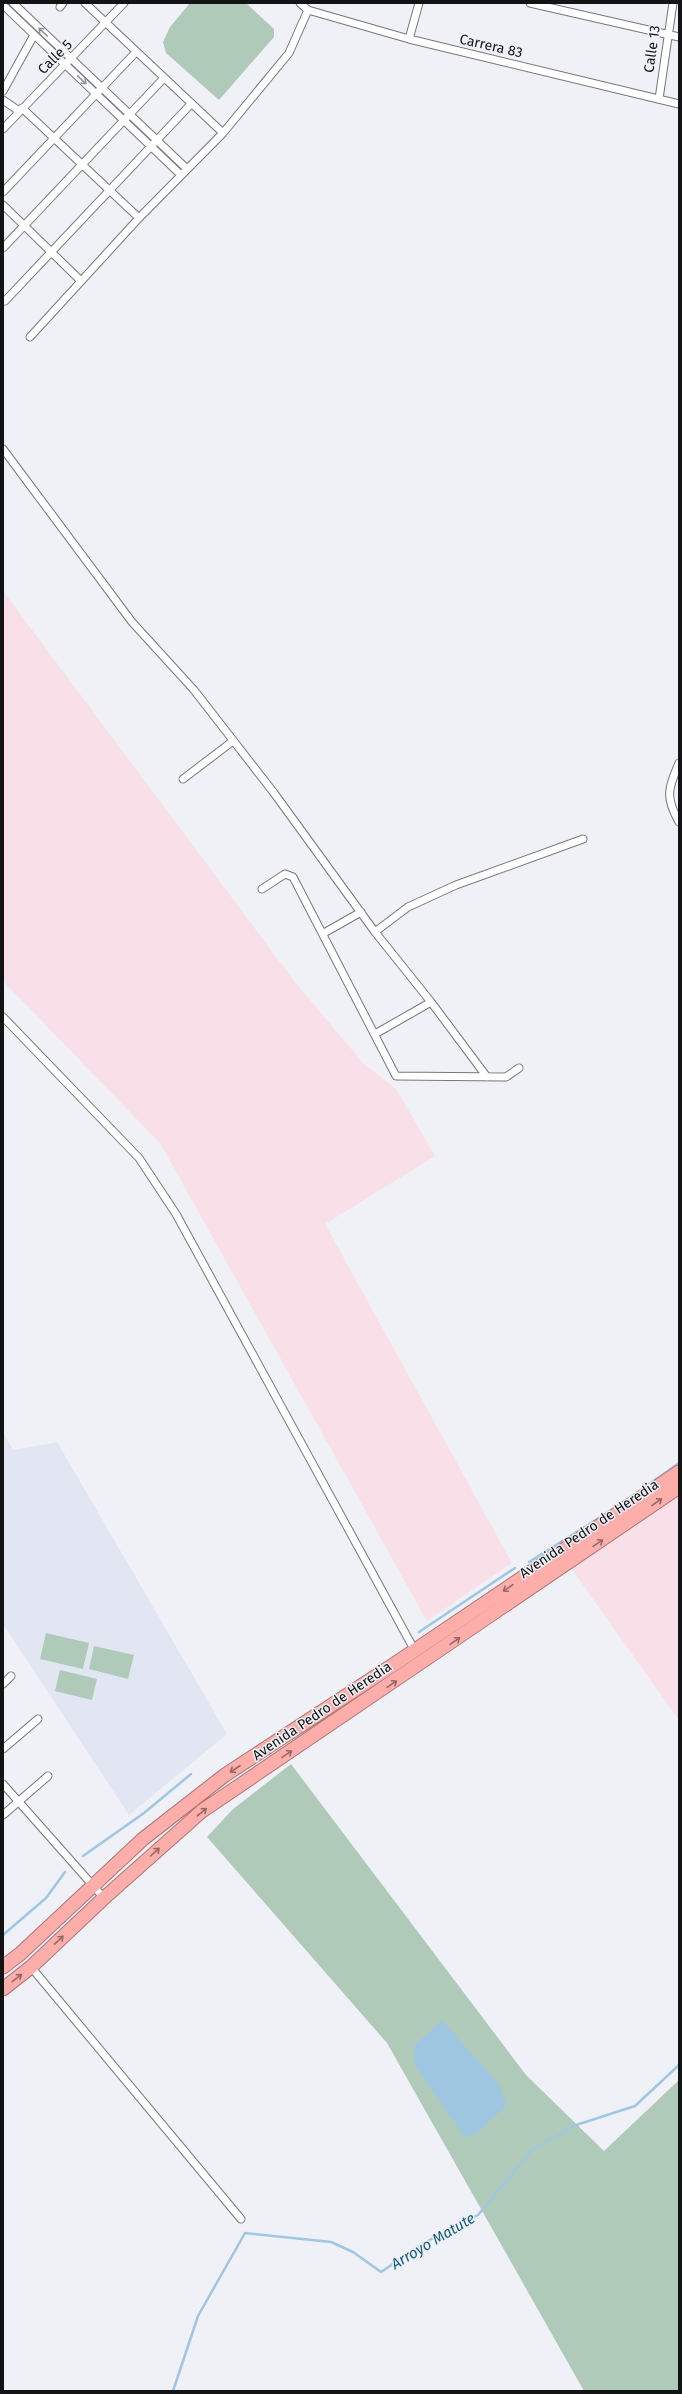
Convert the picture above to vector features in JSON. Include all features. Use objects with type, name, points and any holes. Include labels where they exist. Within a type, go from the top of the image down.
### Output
[{"type":"highway","name":"Avenida Pedro de Heredia","points":[[3,1967],[20,1954],[92,1884],[143,1839],[225,1775],[415,1650],[679,1472]]},
{"type":"highway","name":"Avenida Pedro de Heredia","points":[[3,1989],[31,1967],[104,1898],[214,1803],[423,1663],[679,1487]]},
{"type":"street","points":[[13,3],[187,168]]},
{"type":"street","points":[[85,3],[107,22],[136,52],[222,133]]},
{"type":"street","name":"Calle 5","points":[[3,129],[124,3]]},
{"type":"street","name":"Carrera 83","points":[[300,3],[308,10],[409,39],[679,104]]},
{"type":"street","points":[[409,39],[419,3]]},
{"type":"street","points":[[530,3],[546,5],[679,37]]},
{"type":"street","name":"Calle 13","points":[[659,99],[672,3]]},
{"type":"street","points":[[4,8],[181,175]]},
{"type":"street","points":[[30,337],[139,218],[222,133],[289,53],[308,10]]},
{"type":"street","points":[[3,91],[34,35]]},
{"type":"street","points":[[3,192],[136,52]]},
{"type":"street","points":[[3,248],[164,78]]},
{"type":"street","points":[[3,100],[20,110],[54,138],[139,218]]},
{"type":"street","points":[[5,302],[191,104]]},
{"type":"street","points":[[3,205],[81,281]]},
{"type":"street","points":[[3,449],[132,622],[194,690],[274,793],[375,932],[431,1002],[487,1078]]},
{"type":"street","points":[[183,779],[233,741]]},
{"type":"street","points":[[679,763],[670,784],[668,795],[679,822]]},
{"type":"street","points":[[375,932],[408,907],[456,884],[583,839]]},
{"type":"street","points":[[262,889],[284,874],[289,874],[294,877],[396,1076],[506,1077],[519,1068]]},
{"type":"street","points":[[324,933],[361,912]]},
{"type":"street","points":[[375,1034],[431,1002]]},
{"type":"street","points":[[3,1017],[139,1158],[176,1214],[423,1663]]},
{"type":"street","points":[[3,1684],[12,1676]]},
{"type":"street","points":[[3,1750],[38,1719]]},
{"type":"street","points":[[3,1815],[48,1776]]},
{"type":"street","points":[[3,1784],[104,1898]]},
{"type":"street","points":[[31,1967],[241,2219]]},
{"type":"shaded area","points":[[3,591],[294,981],[364,1064],[396,1089],[435,1156],[325,1224],[512,1563],[427,1621],[160,1143],[3,981]]},
{"type":"shaded area","points":[[3,1432],[13,1450],[57,1442],[227,1734],[129,1815],[3,1624]]},
{"type":"shaded area","points":[[679,1495],[679,1720],[571,1568]]},
{"type":"green space","points":[[190,3],[246,3],[274,29],[274,37],[219,100],[166,53],[163,42],[170,27]]},
{"type":"green space","points":[[46,1633],[89,1643],[83,1669],[40,1659]]},
{"type":"green space","points":[[94,1646],[134,1655],[128,1679],[89,1669]]},
{"type":"green space","points":[[60,1670],[97,1679],[92,1700],[55,1691]]},
{"type":"green space","points":[[291,1764],[526,2075],[604,2151],[679,2080],[679,2391],[584,2391],[387,2043],[207,1837],[233,1809]]},
{"type":"water","points":[[442,2020],[498,2083],[507,2105],[475,2135],[464,2136],[415,2065],[414,2046]]},
{"type":"waterway","points":[[645,1487],[679,1463]]},
{"type":"waterway","points":[[529,1562],[599,1518]]},
{"type":"waterway","points":[[419,1632],[515,1568]]},
{"type":"waterway","points":[[83,1856],[144,1813],[191,1774]]},
{"type":"waterway","points":[[3,1935],[46,1898],[65,1872]]},
{"type":"waterway","name":"Arroyo Matute","points":[[173,2391],[198,2316],[245,2233],[331,2242],[353,2252],[381,2272],[424,2243],[478,2215],[532,2150],[573,2126],[635,2106],[679,2065]]}]
